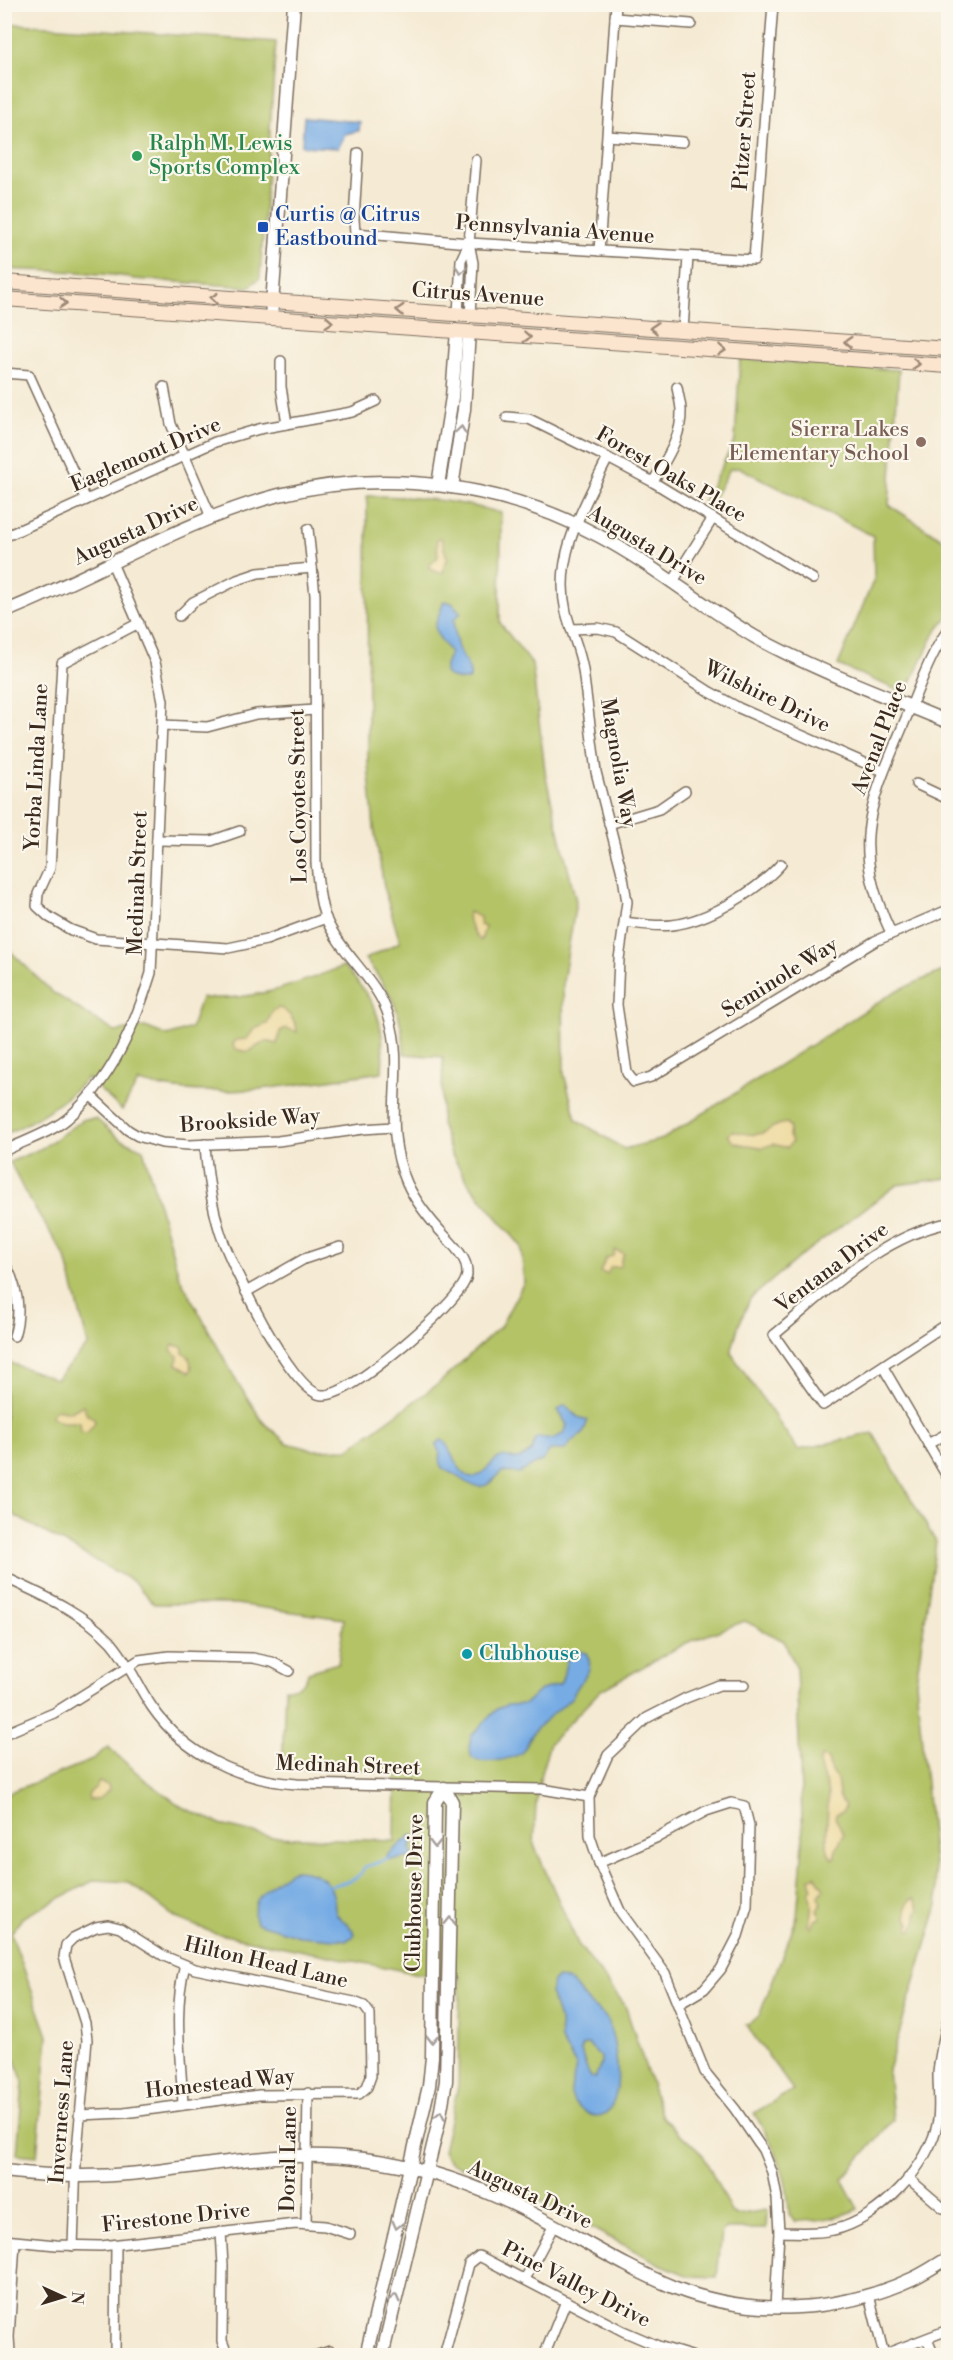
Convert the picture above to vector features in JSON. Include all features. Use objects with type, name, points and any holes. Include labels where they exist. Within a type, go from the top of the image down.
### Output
[{"type":"main road","name":"Citrus Avenue","points":[[4,282],[948,350]]},
{"type":"main road","name":"Citrus Avenue","points":[[4,299],[948,366]]},
{"type":"main road","points":[[463,332],[464,314]]},
{"type":"street","points":[[271,318],[294,4]]},
{"type":"street","points":[[599,251],[616,4]]},
{"type":"street","name":"Pitzer Street","points":[[754,260],[773,4]]},
{"type":"street","points":[[615,18],[691,24]]},
{"type":"street","points":[[608,136],[683,142]]},
{"type":"street","name":"Pennsylvania Avenue","points":[[358,153],[355,233],[469,243],[754,260]]},
{"type":"street","points":[[464,314],[473,263],[469,243],[476,160]]},
{"type":"street","points":[[683,330],[688,256]]},
{"type":"street","points":[[438,486],[463,332]]},
{"type":"street","points":[[452,487],[464,409],[463,332]]},
{"type":"street","points":[[281,361],[281,387],[287,424]]},
{"type":"street","points":[[4,373],[29,375],[86,500]]},
{"type":"street","points":[[164,387],[171,424],[211,518]]},
{"type":"street","points":[[653,482],[673,446],[678,429],[681,411],[676,387]]},
{"type":"street","name":"Eaglemont Drive","points":[[4,537],[184,455],[245,433],[339,415],[376,401]]},
{"type":"street","name":"Forest Oaks Place","points":[[507,417],[530,419],[608,458],[653,482],[813,579]]},
{"type":"street","name":"Magnolia Way","points":[[608,458],[575,524],[568,547],[563,578],[566,613],[582,662],[596,772],[625,891],[625,922],[618,972],[618,1022],[627,1073],[634,1082]]},
{"type":"street","name":"Augusta Drive","points":[[4,612],[211,518],[250,503],[310,488],[359,483],[416,483],[452,487],[531,506],[575,524],[621,549],[753,636],[782,651],[948,722]]},
{"type":"street","points":[[672,583],[713,518]]},
{"type":"street","name":"Los Coyotes Street","points":[[246,1292],[293,1371],[308,1389],[324,1395],[340,1391],[400,1348],[426,1325],[460,1289],[467,1272],[462,1256],[432,1222],[412,1193],[402,1169],[393,1127],[395,1054],[390,1018],[383,999],[341,944],[326,918],[319,891],[316,863],[315,595],[308,529]]},
{"type":"street","name":"Medinah Street","points":[[4,1150],[65,1121],[99,1085],[121,1051],[141,1007],[152,973],[163,701],[155,662],[112,563]]},
{"type":"street","points":[[179,616],[193,602],[237,580],[258,573],[312,568]]},
{"type":"street","name":"Yorba Linda Lane","points":[[139,623],[62,663],[50,867],[38,894],[37,906],[49,917],[70,930],[96,939],[154,942]]},
{"type":"street","name":"Wilshire Drive","points":[[572,629],[598,628],[616,632],[739,708],[883,771]]},
{"type":"street","name":"Avenal Place","points":[[891,933],[876,897],[867,862],[870,814],[883,771],[934,649],[948,630]]},
{"type":"street","points":[[162,725],[207,727],[256,714],[315,710]]},
{"type":"street","points":[[916,784],[948,799]]},
{"type":"street","points":[[609,824],[659,809],[685,791]]},
{"type":"street","points":[[158,840],[211,841],[240,831]]},
{"type":"street","points":[[625,922],[665,926],[697,920],[746,892],[771,875],[781,864]]},
{"type":"street","name":"Seminole Way","points":[[634,1082],[651,1077],[715,1040],[858,951],[891,933],[948,910]]},
{"type":"street","points":[[154,942],[228,948],[248,945],[326,918]]},
{"type":"street","name":"Brookside Way","points":[[90,1095],[119,1123],[138,1136],[162,1143],[205,1144],[291,1140],[393,1127]]},
{"type":"street","points":[[205,1144],[208,1178],[216,1219],[232,1263],[246,1292],[316,1254],[340,1247]]},
{"type":"street","name":"Ventana Drive","points":[[883,1366],[824,1405],[774,1335],[887,1246],[911,1233],[948,1223]]},
{"type":"street","points":[[4,1262],[13,1279],[18,1298],[18,1318],[14,1336]]},
{"type":"street","points":[[948,1323],[883,1366],[948,1478]]},
{"type":"street","points":[[928,1444],[948,1433]]},
{"type":"street","name":"Medinah Street","points":[[4,1577],[60,1604],[83,1618],[110,1642],[128,1666],[148,1701],[167,1725],[205,1757],[236,1772],[258,1779],[289,1784],[542,1789],[589,1797]]},
{"type":"street","points":[[4,1734],[54,1713],[139,1660],[158,1657],[218,1656],[263,1659],[289,1671]]},
{"type":"street","points":[[744,1684],[719,1685],[686,1698],[647,1718],[608,1755],[589,1797],[590,1836],[599,1863],[625,1920],[665,1973],[705,2073],[735,2109],[762,2150],[772,2172],[777,2198],[778,2232],[775,2308]]},
{"type":"street","name":"Clubhouse Drive","points":[[366,2355],[426,2106],[431,2068],[435,1802],[444,1788],[452,1802],[447,2063],[443,2104],[382,2355]]},
{"type":"street","points":[[599,1863],[658,1838],[706,1811],[730,1803],[744,1806],[749,1825],[747,1906],[738,1936],[721,1969],[704,1989],[679,2004]]},
{"type":"street","name":"Hilton Head Lane","points":[[64,1949],[73,1938],[96,1927],[108,1925],[120,1929],[153,1950],[185,1965],[354,2002],[367,2009],[372,2024],[370,2076],[364,2091]]},
{"type":"street","name":"Inverness Lane","points":[[64,1949],[65,1962],[86,2032],[75,2177],[73,2246]]},
{"type":"street","points":[[183,2105],[178,2008],[185,1965]]},
{"type":"street","points":[[778,2232],[823,2232],[848,2226],[880,2207],[908,2178],[927,2153],[938,2118],[944,2107],[939,2061],[948,2020]]},
{"type":"street","name":"Homestead Way","points":[[79,2115],[124,2112],[250,2096],[308,2093],[354,2095],[364,2091]]},
{"type":"street","name":"Doral Lane","points":[[306,2224],[308,2093]]},
{"type":"street","name":"Augusta Drive","points":[[4,2171],[75,2177],[136,2173],[258,2157],[307,2155],[367,2159],[427,2172],[502,2199],[647,2276],[676,2288],[708,2298],[775,2308],[809,2306],[868,2295],[915,2278],[948,2258]]},
{"type":"street","points":[[908,2178],[943,2208]]},
{"type":"street","name":"Firestone Drive","points":[[4,2240],[73,2246],[116,2245],[306,2224],[325,2226],[350,2234]]},
{"type":"street","points":[[525,2279],[554,2225]]},
{"type":"street","points":[[221,2232],[223,2265],[221,2335],[228,2353]]},
{"type":"street","points":[[10,2353],[15,2242]]},
{"type":"street","points":[[115,2355],[116,2245]]},
{"type":"street","name":"Pine Valley Drive","points":[[444,2355],[469,2264],[479,2256],[657,2351],[691,2355]]},
{"type":"street","points":[[868,2295],[882,2355],[948,2330]]},
{"type":"street","points":[[544,2355],[566,2301]]},
{"type":"street","points":[[927,2339],[934,2355]]},
{"type":"street","points":[[315,2355],[330,2351]]},
{"type":"green space","name":"Ralph M. Lewis Sports Complex","points":[[4,23],[276,42],[260,278],[249,287],[134,279],[117,275],[78,272],[5,269]]},
{"type":"green space","points":[[740,359],[899,370],[889,505],[948,543],[948,617],[935,633],[908,688],[899,690],[838,665],[874,579],[873,536],[740,468],[730,469],[709,507],[703,503],[735,440]]},
{"type":"green space","points":[[367,496],[434,500],[501,513],[500,623],[532,664],[546,778],[576,901],[563,982],[564,1074],[576,1119],[624,1149],[663,1139],[896,991],[948,969],[948,1178],[897,1185],[803,1254],[750,1299],[738,1327],[731,1353],[798,1450],[873,1433],[936,1542],[916,1682],[938,1905],[888,2070],[893,2120],[842,2179],[858,2209],[828,2218],[795,2221],[789,2214],[786,2185],[779,2161],[754,2113],[793,2090],[746,2025],[759,2016],[797,1917],[803,1842],[796,1667],[784,1641],[745,1621],[686,1643],[601,1690],[550,1743],[541,1773],[536,1804],[534,1845],[578,1944],[625,2005],[662,2117],[703,2155],[731,2212],[736,2215],[767,2210],[766,2229],[727,2229],[722,2232],[717,2277],[689,2276],[660,2264],[510,2185],[450,2162],[443,2151],[458,2086],[460,1977],[419,1974],[214,1933],[176,1918],[128,1882],[95,1880],[23,1917],[11,1933],[48,2036],[37,2156],[17,2154],[23,2082],[5,2032],[5,1794],[90,1761],[108,1747],[144,1779],[182,1807],[225,1826],[271,1837],[395,1841],[396,1770],[282,1768],[285,1688],[300,1685],[308,1672],[338,1663],[344,1619],[236,1604],[154,1604],[134,1582],[15,1516],[5,1504],[5,1361],[56,1379],[88,1345],[66,1258],[24,1191],[10,1162],[42,1148],[84,1119],[96,1119],[120,1139],[143,1149],[179,1276],[237,1382],[263,1422],[287,1443],[314,1450],[348,1449],[438,1384],[500,1327],[524,1282],[521,1246],[470,1185],[451,1154],[441,1124],[443,1057],[404,1054],[401,1026],[394,1003],[389,992],[365,959],[400,942],[385,892],[374,828],[368,764]]},
{"type":"green space","points":[[4,945],[52,992],[115,1032],[145,1027],[168,1036],[191,1028],[201,998],[257,994],[291,985],[344,966],[364,991],[377,1014],[382,1039],[382,1072],[291,1086],[229,1091],[168,1088],[138,1082],[122,1110],[87,1078],[49,1110],[5,1134]]},
{"type":"sand","points":[[438,538],[441,538],[448,559],[444,565],[444,571],[440,573],[429,569],[438,557]]},
{"type":"sand","points":[[469,912],[480,917],[480,925],[485,927],[481,941],[471,928]]},
{"type":"sand","points":[[278,1008],[291,1017],[297,1032],[286,1028],[280,1031],[277,1044],[266,1041],[248,1052],[235,1049],[233,1045],[236,1040],[247,1039],[254,1029],[267,1024],[272,1012]]},
{"type":"sand","points":[[787,1123],[790,1127],[789,1136],[792,1142],[787,1148],[773,1144],[762,1148],[738,1144],[728,1135],[732,1131],[757,1134]]},
{"type":"sand","points":[[615,1250],[624,1254],[621,1265],[611,1267],[607,1274],[600,1272],[606,1258],[613,1256]]},
{"type":"sand","points":[[173,1345],[183,1347],[183,1353],[189,1357],[192,1369],[190,1372],[177,1364],[178,1356],[171,1350]]},
{"type":"sand","points":[[83,1405],[87,1414],[94,1418],[95,1422],[87,1433],[81,1432],[80,1422],[61,1422],[51,1416],[56,1409],[71,1412]]},
{"type":"sand","points":[[821,1757],[828,1759],[831,1772],[837,1778],[839,1796],[845,1806],[843,1811],[835,1817],[844,1835],[837,1846],[834,1858],[827,1846],[828,1796],[821,1769]]},
{"type":"sand","points":[[99,1782],[108,1785],[109,1790],[98,1799],[89,1800],[88,1795]]},
{"type":"sand","points":[[815,1875],[824,1889],[819,1896],[822,1904],[817,1910],[821,1917],[814,1921],[811,1927],[808,1925],[811,1909],[809,1894],[812,1887],[810,1878]]},
{"type":"sand","points":[[911,1899],[915,1899],[919,1909],[916,1914],[917,1920],[911,1931],[908,1929],[910,1923],[906,1907]]},
{"type":"water","points":[[304,117],[360,122],[359,131],[345,134],[338,148],[302,146]]},
{"type":"water","points":[[444,601],[452,603],[461,613],[454,619],[455,633],[458,648],[470,671],[470,679],[457,679],[445,673],[445,665],[450,653],[437,634],[435,626]]},
{"type":"water","points":[[565,1405],[578,1417],[588,1420],[583,1434],[572,1441],[565,1450],[550,1450],[542,1461],[519,1473],[501,1472],[490,1483],[481,1487],[464,1481],[441,1467],[440,1454],[436,1445],[441,1440],[446,1442],[459,1467],[471,1478],[479,1475],[501,1457],[521,1458],[531,1452],[535,1439],[538,1437],[554,1439],[564,1433],[567,1425],[558,1410]]},
{"type":"water","points":[[576,1650],[586,1653],[590,1665],[588,1672],[571,1698],[540,1725],[521,1753],[496,1761],[472,1758],[469,1747],[471,1736],[497,1709],[507,1705],[525,1704],[539,1691],[560,1684],[567,1661]]},
{"type":"water","points":[[414,1835],[411,1849],[413,1857],[389,1860],[387,1856],[390,1853]]},
{"type":"water","points":[[296,1870],[316,1874],[326,1881],[332,1892],[336,1913],[353,1931],[355,1934],[353,1937],[346,1940],[299,1936],[256,1923],[254,1914],[258,1898],[270,1886]]},
{"type":"water","points":[[558,1978],[572,1984],[591,2005],[605,2016],[610,2028],[616,2053],[616,2092],[608,2111],[602,2115],[595,2116],[586,2113],[576,2105],[572,2098],[571,2089],[576,2065],[561,2041],[560,2022],[550,1993],[553,1981]],"holes":[[[588,2044],[601,2057],[595,2078],[591,2077],[581,2051],[583,2046]]]},
{"type":"waterway","points":[[330,1886],[350,1881],[365,1867],[388,1859]]},
{"type":"place","name":"Ralph M. Lewis Sports Complex","points":[[137,156]]},
{"type":"place","name":"Curtis @ Citrus Eastbound","points":[[263,227]]},
{"type":"place","name":"Sierra Lakes Elementary School","points":[[921,442]]},
{"type":"place","name":"Clubhouse","points":[[467,1654]]}]
